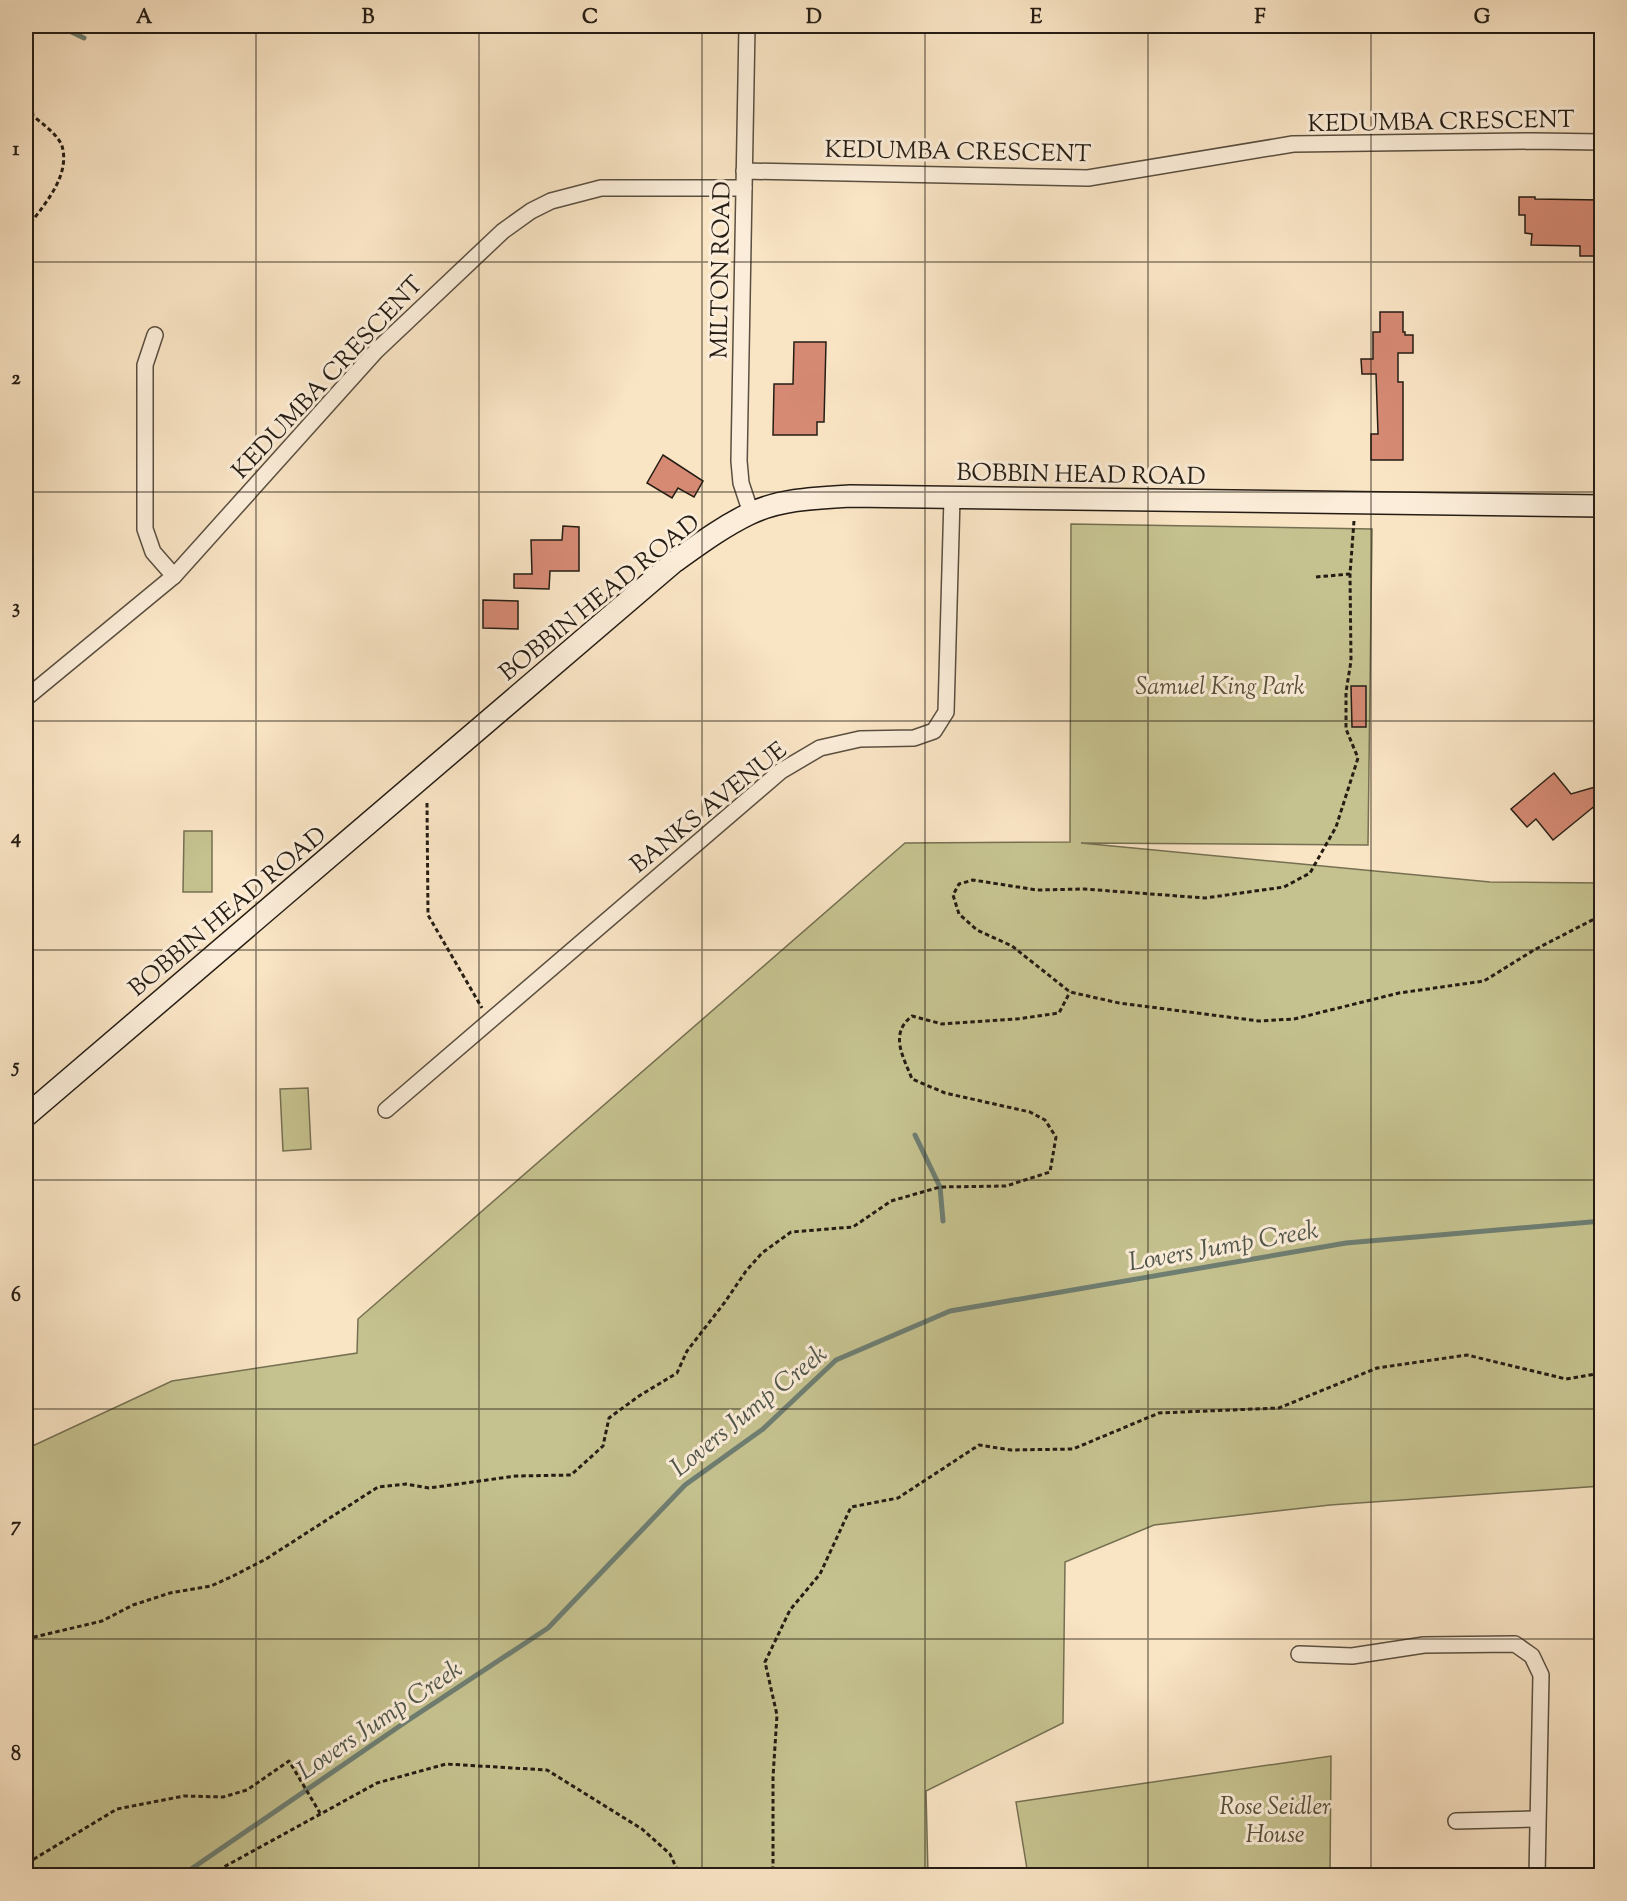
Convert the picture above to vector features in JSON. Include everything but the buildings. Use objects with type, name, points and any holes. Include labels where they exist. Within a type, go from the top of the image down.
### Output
[{"type":"main road","name":"BOBBIN HEAD ROAD","points":[[26,1116],[674,562],[708,538],[751,513],[783,503],[850,496],[1602,506]]},
{"type":"street","name":"MILTON ROAD","points":[[747,26],[739,460],[741,483],[751,513]]},
{"type":"street","name":"KEDUMBA CRESCENT","points":[[744,171],[1088,178],[1293,144],[1602,142]]},
{"type":"street","name":"KEDUMBA CRESCENT","points":[[26,698],[174,576],[376,351],[502,231],[531,211],[551,201],[600,188],[744,188]]},
{"type":"street","points":[[155,335],[144,365],[145,529],[153,552],[174,576]]},
{"type":"street","name":"BANKS AVENUE","points":[[386,1110],[781,771],[820,748],[860,739],[914,738],[934,731],[946,712],[952,498]]},
{"type":"street","points":[[1299,1654],[1352,1656],[1424,1645],[1515,1644],[1532,1656],[1541,1676],[1537,1875]]},
{"type":"street","points":[[1456,1821],[1538,1819]]},
{"type":"path","points":[[26,229],[49,198],[63,169],[62,145],[33,116],[29,81],[29,32],[32,26]]},
{"type":"path","points":[[1354,502],[1350,574],[1351,661],[1346,692],[1346,729],[1358,758],[1336,827],[1310,873],[1284,887],[1205,898],[1084,889],[1037,890],[973,880],[959,884],[953,895],[958,914],[977,930],[1012,946],[1070,992],[1119,1003],[1258,1021],[1294,1019],[1400,993],[1484,981],[1534,950],[1602,915]]},
{"type":"path","points":[[1316,577],[1350,574]]},
{"type":"path","points":[[427,803],[428,915],[489,1020]]},
{"type":"path","points":[[26,1640],[102,1621],[133,1605],[170,1593],[211,1586],[266,1559],[378,1487],[406,1484],[429,1488],[516,1476],[571,1475],[603,1446],[609,1418],[677,1373],[687,1351],[746,1271],[762,1253],[790,1232],[852,1227],[891,1201],[940,1187],[1006,1186],[1050,1172],[1056,1137],[1045,1120],[1030,1112],[945,1093],[912,1079],[898,1043],[904,1022],[912,1016],[942,1024],[1017,1019],[1059,1013],[1070,992]]},
{"type":"path","points":[[766,1875],[773,1867],[773,1777],[777,1715],[765,1662],[790,1610],[820,1574],[851,1507],[898,1498],[979,1445],[1011,1450],[1072,1449],[1159,1413],[1279,1407],[1377,1368],[1467,1355],[1566,1379],[1602,1373]]},
{"type":"path","points":[[26,1859],[34,1859],[117,1809],[184,1796],[223,1797],[247,1790],[289,1761],[320,1813]]},
{"type":"path","points":[[213,1875],[377,1783],[446,1764],[547,1770],[642,1829],[670,1854],[680,1875]]},
{"type":"green space","name":"Samuel King Park","points":[[1071,524],[1372,529],[1368,845],[1081,843],[1490,882],[1601,883],[1601,1486],[1330,1505],[1154,1525],[1065,1562],[1063,1723],[926,1791],[928,1875],[26,1875],[26,1449],[172,1381],[357,1353],[358,1319],[905,843],[1070,842]]},
{"type":"green space","points":[[184,831],[212,831],[212,892],[183,892]]},
{"type":"green space","points":[[308,1088],[311,1149],[283,1151],[280,1089]]},
{"type":"green space","name":"Rose Seidler House","points":[[1331,1756],[1330,1875],[1028,1875],[1016,1802]]},
{"type":"waterway","points":[[59,26],[84,38]]},
{"type":"waterway","points":[[915,1135],[940,1187],[943,1221]]},
{"type":"waterway","name":"Lovers Jump Creek","points":[[181,1876],[407,1721],[548,1628],[685,1485],[763,1429],[836,1360],[950,1311],[1346,1243],[1602,1221]]}]
